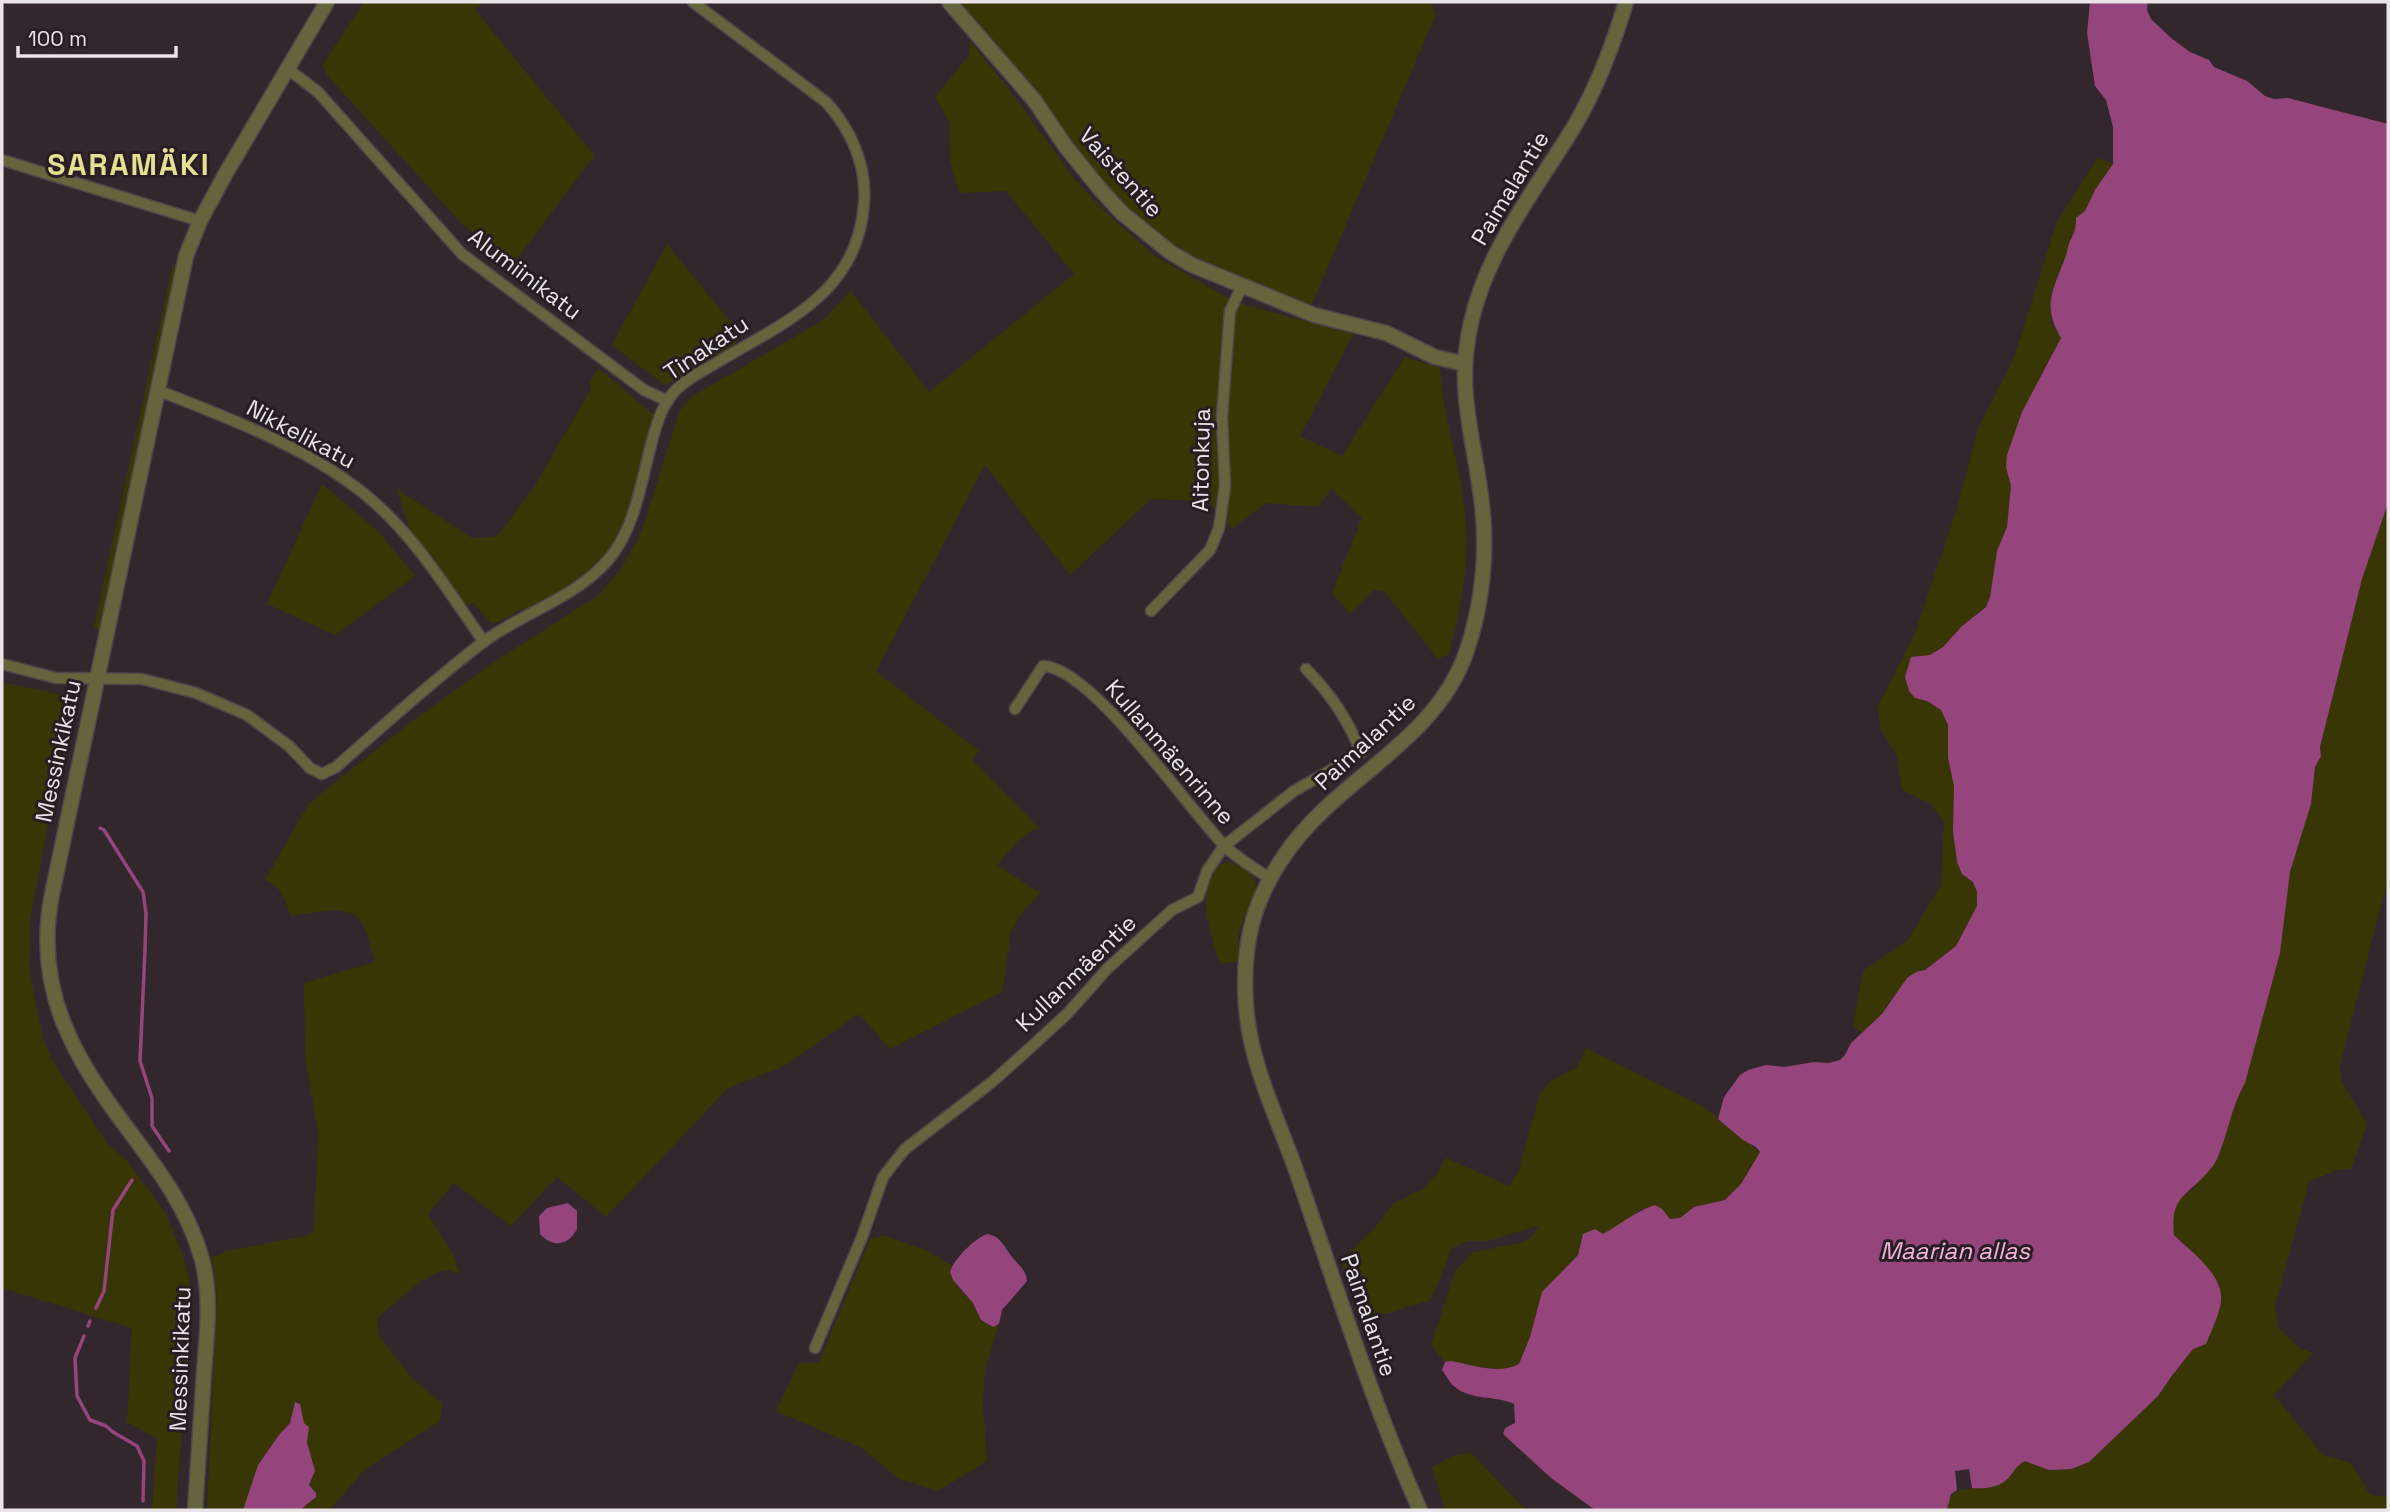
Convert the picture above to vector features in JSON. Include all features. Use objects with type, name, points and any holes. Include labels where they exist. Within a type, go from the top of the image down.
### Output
[{"type":"street","name":"Messinkikatu","points":[[195,1510],[207,1321],[204,1267],[192,1229],[175,1194],[76,1054],[55,1002],[48,965],[48,915],[186,256],[200,221],[327,2]]},
{"type":"street","name":"Tinakatu","points":[[97,679],[156,682],[222,703],[269,730],[307,765],[322,774],[336,767],[484,642],[578,588],[611,557],[623,540],[657,425],[668,401],[685,382],[804,310],[827,292],[845,270],[857,243],[865,198],[861,168],[852,139],[836,113],[826,102],[693,2]]},
{"type":"street","name":"Vaistentie","points":[[949,2],[1034,100],[1066,147],[1122,213],[1150,237],[1192,265],[1242,286],[1314,315],[1386,333],[1435,357],[1465,364]]},
{"type":"street","name":"Paimalantie","points":[[1420,1510],[1353,1343],[1297,1174],[1256,1062],[1248,1030],[1245,974],[1247,943],[1254,912],[1286,852],[1302,832],[1343,793],[1399,747],[1426,719],[1447,690],[1465,656],[1478,608],[1484,540],[1482,500],[1466,419],[1467,338],[1480,288],[1505,238],[1592,93],[1612,47],[1626,2]]},
{"type":"street","name":"Alumiinikatu","points":[[288,69],[317,92],[462,254],[644,390],[668,401]]},
{"type":"street","points":[[2,160],[200,221]]},
{"type":"street","name":"Aitonkuja","points":[[1150,611],[1210,550],[1217,536],[1226,486],[1222,417],[1230,311],[1242,286]]},
{"type":"street","name":"Nikkelikatu","points":[[157,390],[295,450],[329,469],[362,493],[412,541],[484,642]]},
{"type":"street","points":[[2,664],[56,678],[97,679]]},
{"type":"street","name":"Kullanmäenrinne","points":[[1016,709],[1043,666],[1051,666],[1066,673],[1107,708],[1224,846],[1270,879]]},
{"type":"street","name":"Kullanmäentie","points":[[815,1348],[862,1237],[883,1177],[892,1163],[905,1149],[992,1082],[1031,1047],[1068,1013],[1107,969],[1172,910],[1198,897],[1207,871],[1224,846],[1294,791],[1360,753],[1353,731],[1326,691],[1306,669]]},
{"type":"shaded area","points":[[364,2],[484,2],[475,10],[594,155],[510,269],[500,252],[462,224],[326,74],[323,64]]},
{"type":"shaded area","points":[[958,2],[1430,2],[1436,14],[1311,306],[1184,252],[1131,212],[1089,165]]},
{"type":"shaded area","points":[[970,41],[1006,85],[1072,176],[1099,206],[1155,256],[1235,302],[1353,334],[1300,436],[1342,456],[1405,357],[1440,368],[1445,408],[1462,487],[1467,542],[1462,591],[1449,654],[1438,659],[1384,591],[1374,590],[1350,614],[1332,593],[1362,518],[1331,489],[1318,507],[1266,503],[1232,529],[1208,501],[1151,499],[1070,575],[985,465],[876,671],[979,751],[972,759],[1038,827],[1017,842],[997,865],[1040,893],[1021,914],[1011,932],[1002,992],[890,1049],[859,1014],[784,1066],[728,1088],[606,1217],[557,1177],[511,1226],[454,1183],[428,1214],[454,1256],[460,1274],[449,1270],[432,1275],[411,1289],[377,1319],[379,1336],[412,1378],[442,1403],[440,1421],[364,1470],[330,1510],[300,1510],[317,1494],[309,1485],[315,1471],[307,1442],[309,1427],[304,1423],[300,1404],[295,1402],[290,1423],[258,1465],[243,1510],[207,1510],[217,1296],[212,1257],[227,1251],[310,1235],[314,1230],[318,1132],[305,1056],[304,983],[375,962],[363,924],[357,917],[340,911],[290,916],[279,890],[265,880],[309,803],[411,722],[497,660],[599,595],[621,569],[642,531],[679,412],[691,397],[822,321],[851,291],[929,392],[1074,274],[1006,191],[959,193],[950,161],[949,122],[935,97],[969,55]]},
{"type":"shaded area","points":[[2097,158],[2113,164],[2095,190],[2085,211],[2076,218],[2076,231],[2056,279],[2051,323],[2061,338],[2022,412],[2006,467],[2011,486],[2007,527],[1997,551],[1990,597],[1985,607],[1943,647],[1930,655],[1911,657],[1915,698],[1927,701],[1941,710],[1948,725],[1948,758],[1954,786],[1953,831],[1957,862],[1962,874],[1973,882],[1977,892],[1977,906],[1956,946],[1925,970],[1907,978],[1882,1014],[1862,1033],[1853,1025],[1863,971],[1907,941],[1941,885],[1944,823],[1931,804],[1902,790],[1897,755],[1881,730],[1877,708],[1915,633],[1957,508],[1978,429],[2014,358],[2056,224]]},
{"type":"shaded area","points":[[667,244],[742,336],[730,349],[665,385],[612,345]]},
{"type":"shaded area","points":[[173,262],[175,273],[99,631],[94,627]]},
{"type":"shaded area","points":[[598,368],[654,415],[628,513],[611,548],[584,577],[527,610],[524,608],[491,623],[473,602],[465,607],[412,538],[397,489],[472,538],[493,537],[500,533],[534,487],[591,389],[590,383]]},
{"type":"shaded area","points":[[322,484],[378,531],[415,576],[335,635],[267,604]]},
{"type":"shaded area","points":[[2388,503],[2388,878],[2340,1065],[2341,1081],[2367,1124],[2351,1169],[2337,1170],[2309,1182],[2275,1305],[2278,1327],[2299,1348],[2313,1353],[2274,1395],[2323,1455],[2351,1463],[2370,1495],[2388,1497],[2388,1510],[1947,1510],[1955,1492],[1999,1483],[2025,1461],[2049,1470],[2158,1396],[2193,1349],[2206,1266],[2174,1234],[2172,1217],[2177,1202],[2194,1188],[2245,1082],[2280,953],[2290,872],[2311,804],[2315,767],[2321,756],[2320,748],[2362,579]]},
{"type":"shaded area","points":[[2,682],[62,695],[70,704],[30,921],[29,969],[43,1039],[54,1064],[107,1143],[128,1162],[166,1214],[189,1278],[191,1298],[176,1510],[152,1510],[157,1439],[127,1422],[132,1328],[2,1288]]},
{"type":"shaded area","points":[[1232,862],[1253,877],[1256,891],[1239,933],[1239,962],[1220,964],[1208,921],[1206,889],[1210,875],[1218,866]]},
{"type":"shaded area","points":[[1586,1048],[1704,1107],[1760,1152],[1741,1184],[1724,1200],[1694,1207],[1680,1218],[1669,1219],[1662,1209],[1641,1209],[1630,1219],[1602,1235],[1583,1234],[1578,1254],[1542,1293],[1530,1337],[1519,1364],[1509,1369],[1445,1362],[1431,1345],[1455,1271],[1473,1252],[1520,1243],[1529,1239],[1540,1225],[1488,1241],[1469,1241],[1452,1248],[1431,1300],[1389,1313],[1358,1316],[1341,1260],[1374,1229],[1393,1204],[1422,1189],[1436,1175],[1446,1158],[1509,1186],[1518,1172],[1540,1093],[1551,1081],[1577,1067]]},
{"type":"shaded area","points":[[883,1235],[930,1252],[952,1266],[950,1272],[959,1289],[973,1303],[981,1320],[992,1327],[999,1324],[985,1370],[983,1405],[987,1461],[938,1491],[899,1479],[862,1448],[776,1411],[799,1363],[819,1363],[870,1239]]},
{"type":"shaded area","points":[[1470,1452],[1526,1510],[1445,1510],[1432,1467],[1453,1456]]},
{"type":"water","name":"Maarian allas","points":[[2090,2],[2148,2],[2147,10],[2151,19],[2171,38],[2190,52],[2209,60],[2214,67],[2247,81],[2265,96],[2274,99],[2288,98],[2388,124],[2388,503],[2362,579],[2320,747],[2321,756],[2315,767],[2311,804],[2290,872],[2280,953],[2245,1083],[2236,1101],[2216,1161],[2181,1199],[2174,1213],[2174,1235],[2214,1276],[2221,1296],[2220,1307],[2206,1344],[2193,1349],[2158,1396],[2089,1462],[2071,1469],[2049,1470],[2025,1461],[2005,1481],[1984,1488],[1972,1488],[1969,1469],[1955,1471],[1957,1490],[1951,1494],[1947,1510],[1595,1510],[1551,1478],[1503,1434],[1505,1428],[1515,1423],[1514,1404],[1462,1391],[1451,1384],[1442,1370],[1445,1362],[1451,1361],[1494,1369],[1519,1364],[1530,1337],[1542,1292],[1578,1255],[1583,1234],[1595,1229],[1603,1234],[1655,1205],[1670,1219],[1680,1218],[1694,1207],[1725,1200],[1741,1184],[1760,1152],[1718,1119],[1724,1097],[1740,1075],[1766,1065],[1784,1067],[1840,1060],[1851,1043],[1882,1014],[1907,978],[1925,970],[1956,946],[1977,906],[1977,892],[1973,882],[1962,874],[1957,862],[1953,831],[1954,786],[1948,758],[1948,725],[1941,710],[1927,701],[1915,698],[1909,691],[1905,677],[1911,657],[1930,655],[1943,647],[1961,627],[1986,607],[1997,551],[2007,527],[2011,486],[2006,467],[2007,455],[2022,412],[2061,338],[2052,315],[2054,287],[2076,218],[2085,211],[2095,190],[2113,164],[2113,127],[2106,100],[2095,86],[2087,33]]},
{"type":"water","points":[[568,1203],[577,1211],[577,1229],[565,1242],[550,1242],[540,1234],[539,1216],[547,1208]]},
{"type":"water","points":[[987,1234],[1002,1243],[1024,1271],[1027,1281],[1002,1310],[999,1324],[993,1327],[981,1320],[973,1303],[953,1280],[950,1272],[965,1250]]},
{"type":"water","points":[[295,1402],[300,1404],[304,1423],[309,1427],[307,1442],[315,1471],[309,1485],[316,1497],[300,1510],[243,1510],[258,1465],[290,1423]]},
{"type":"waterway","points":[[100,828],[104,830],[143,892],[146,913],[140,1061],[152,1098],[152,1126],[169,1151]]},
{"type":"waterway","points":[[96,1308],[104,1291],[113,1210],[132,1180]]},
{"type":"waterway","points":[[88,1326],[90,1321]]},
{"type":"waterway","points":[[84,1336],[75,1358],[77,1396],[90,1420],[106,1426],[137,1446],[144,1461],[143,1501]]},
{"type":"district","name":"SARAMÄKI","points":[[129,164]]}]
